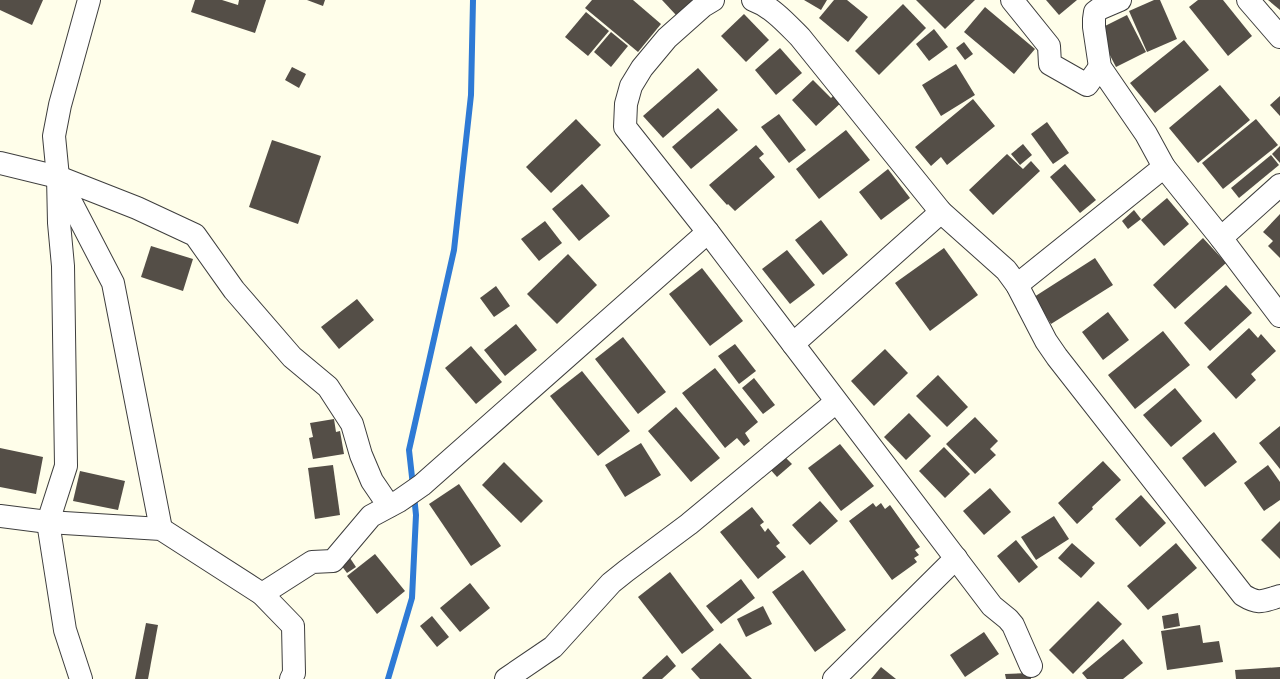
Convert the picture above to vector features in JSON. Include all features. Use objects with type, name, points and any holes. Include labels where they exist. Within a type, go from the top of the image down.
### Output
[{"type":"street","points":[[81,679],[66,630],[48,522],[66,466],[63,266],[54,136],[60,105],[89,0]]},
{"type":"street","points":[[713,0],[703,6],[667,38],[642,68],[631,86],[626,104],[625,127],[708,232],[992,606],[1013,625],[1031,666]]},
{"type":"street","points":[[1012,0],[1049,46],[1050,64],[1087,84],[1100,67]]},
{"type":"street","points":[[1120,0],[1095,12],[1094,19],[1100,67],[1143,129],[1164,167],[1221,238],[1280,316]]},
{"type":"street","points":[[1248,0],[1280,36]]},
{"type":"street","points":[[757,1],[777,15],[800,37],[941,212],[1006,270],[1017,285],[1046,341],[1057,357],[1243,595],[1253,601],[1263,601],[1280,596]]},
{"type":"street","points":[[0,163],[58,177],[137,208],[195,234],[234,290],[292,357],[328,387],[352,424],[361,455],[369,474],[389,506]]},
{"type":"street","points":[[1017,285],[1164,167]]},
{"type":"street","points":[[58,177],[113,283],[160,529]]},
{"type":"street","points":[[1221,238],[1280,185]]},
{"type":"street","points":[[793,344],[941,212]]},
{"type":"street","points":[[262,594],[312,562],[333,561],[371,516],[422,485],[708,232]]},
{"type":"street","points":[[506,679],[553,647],[611,583],[689,524],[836,402]]},
{"type":"street","points":[[0,516],[48,522],[160,529],[262,594],[293,626],[294,673],[291,679]]},
{"type":"street","points":[[834,679],[956,558]]},
{"type":"building","points":[[0,0],[43,0],[32,25],[0,10]]},
{"type":"building","points":[[195,0],[222,0],[238,5],[239,0],[266,0],[255,33],[191,12]]},
{"type":"building","points":[[307,0],[325,0],[323,6]]},
{"type":"building","points":[[592,0],[633,0],[661,24],[638,52],[585,8]]},
{"type":"building","points":[[662,0],[693,0],[676,15]]},
{"type":"building","points":[[804,0],[827,0],[821,10]]},
{"type":"building","points":[[834,0],[847,0],[868,17],[848,42],[819,18]]},
{"type":"building","points":[[916,0],[975,0],[945,29]]},
{"type":"building","points":[[1046,0],[1077,0],[1059,15]]},
{"type":"building","points":[[1154,0],[1160,0],[1177,39],[1147,52],[1129,11]]},
{"type":"building","points":[[1198,0],[1223,0],[1252,36],[1228,56],[1189,7]]},
{"type":"building","points":[[1268,0],[1280,0],[1280,10]]},
{"type":"building","points":[[903,4],[926,28],[879,75],[855,51]]},
{"type":"building","points":[[985,7],[1035,49],[1014,74],[964,32]]},
{"type":"building","points":[[586,12],[609,31],[588,56],[565,37]]},
{"type":"building","points":[[744,14],[769,40],[746,62],[721,36]]},
{"type":"building","points":[[1127,15],[1146,52],[1116,67],[1097,30]]},
{"type":"building","points":[[934,29],[948,47],[929,61],[916,44]]},
{"type":"building","points":[[611,32],[628,46],[611,67],[594,52]]},
{"type":"building","points":[[1184,40],[1209,70],[1155,113],[1130,83]]},
{"type":"building","points":[[964,42],[973,54],[965,60],[956,48]]},
{"type":"building","points":[[780,48],[802,73],[776,95],[755,70]]},
{"type":"building","points":[[956,64],[975,95],[941,116],[922,85]]},
{"type":"building","points":[[292,67],[306,74],[299,88],[285,80]]},
{"type":"building","points":[[698,68],[718,90],[663,138],[643,116]]},
{"type":"building","points":[[813,80],[831,98],[837,92],[844,100],[816,126],[792,100]]},
{"type":"building","points":[[1220,85],[1250,120],[1198,163],[1169,128]]},
{"type":"building","points":[[1280,96],[1280,116],[1270,105]]},
{"type":"building","points":[[973,99],[995,126],[947,165],[941,157],[931,166],[915,147]]},
{"type":"building","points":[[718,108],[738,130],[691,169],[672,147]]},
{"type":"building","points":[[779,114],[806,150],[789,163],[761,127]]},
{"type":"building","points":[[576,119],[601,145],[551,193],[526,167]]},
{"type":"building","points":[[1256,119],[1278,145],[1223,189],[1202,163]]},
{"type":"building","points":[[1047,122],[1069,153],[1053,164],[1031,134]]},
{"type":"building","points":[[846,130],[870,160],[819,199],[796,169]]},
{"type":"building","points":[[272,140],[321,156],[298,224],[249,207]]},
{"type":"building","points":[[1023,144],[1032,155],[1020,165],[1011,154]]},
{"type":"building","points":[[756,145],[764,154],[759,158],[775,177],[735,211],[728,204],[727,205],[709,185]]},
{"type":"building","points":[[1280,146],[1280,163],[1272,154]]},
{"type":"building","points":[[1007,154],[1023,169],[1031,161],[1040,171],[993,215],[969,190]]},
{"type":"building","points":[[1271,155],[1279,165],[1239,198],[1231,188]]},
{"type":"building","points":[[1065,164],[1096,200],[1080,213],[1050,177]]},
{"type":"building","points":[[888,169],[910,198],[881,220],[859,192]]},
{"type":"building","points":[[582,184],[610,216],[579,241],[552,209]]},
{"type":"building","points":[[1167,198],[1189,224],[1164,246],[1141,220]]},
{"type":"building","points":[[1134,210],[1141,219],[1128,229],[1122,221]]},
{"type":"building","points":[[1280,214],[1280,258],[1268,246],[1273,241],[1263,232]]},
{"type":"building","points":[[821,220],[848,255],[823,275],[795,240]]},
{"type":"building","points":[[545,221],[562,243],[539,261],[521,239]]},
{"type":"building","points":[[1203,238],[1226,263],[1175,309],[1153,285]]},
{"type":"building","points":[[151,246],[193,259],[183,291],[141,277]]},
{"type":"building","points":[[944,248],[978,295],[930,331],[895,283]]},
{"type":"building","points":[[787,250],[815,285],[790,304],[762,269]]},
{"type":"building","points":[[568,254],[597,285],[557,324],[527,294]]},
{"type":"building","points":[[1095,258],[1113,285],[1051,324],[1034,297]]},
{"type":"building","points":[[702,268],[743,321],[710,346],[669,294]]},
{"type":"building","points":[[1226,285],[1252,313],[1210,351],[1184,323]]},
{"type":"building","points":[[496,286],[510,306],[494,317],[480,298]]},
{"type":"building","points":[[357,299],[374,320],[339,349],[321,327]]},
{"type":"building","points":[[1108,312],[1129,340],[1103,360],[1082,332]]},
{"type":"building","points":[[516,324],[537,350],[505,376],[484,350]]},
{"type":"building","points":[[1249,328],[1258,338],[1261,334],[1276,351],[1251,374],[1256,380],[1236,399],[1207,367]]},
{"type":"building","points":[[1163,331],[1190,365],[1135,409],[1108,375]]},
{"type":"building","points":[[623,337],[666,392],[638,414],[595,359]]},
{"type":"building","points":[[735,344],[756,371],[739,384],[718,356]]},
{"type":"building","points":[[471,346],[502,382],[476,404],[445,368]]},
{"type":"building","points":[[885,349],[908,373],[874,406],[851,381]]},
{"type":"building","points":[[715,368],[758,422],[745,433],[750,441],[744,446],[737,438],[725,448],[682,393]]},
{"type":"building","points":[[582,371],[630,431],[598,456],[550,396]]},
{"type":"building","points":[[938,375],[968,407],[947,427],[916,396]]},
{"type":"building","points":[[754,378],[775,405],[763,414],[742,388]]},
{"type":"building","points":[[1175,388],[1202,421],[1171,447],[1143,415]]},
{"type":"building","points":[[676,407],[720,458],[691,482],[648,431]]},
{"type":"building","points":[[909,413],[931,436],[906,460],[884,437]]},
{"type":"building","points":[[975,417],[998,441],[990,449],[996,455],[975,474],[946,444]]},
{"type":"building","points":[[334,419],[336,432],[340,431],[344,454],[313,459],[309,438],[313,437],[310,423]]},
{"type":"building","points":[[1280,426],[1280,469],[1259,443]]},
{"type":"building","points":[[1214,432],[1237,462],[1205,487],[1182,458]]},
{"type":"building","points":[[641,443],[661,475],[625,497],[605,465]]},
{"type":"building","points":[[840,444],[874,486],[841,511],[808,468]]},
{"type":"building","points":[[944,447],[970,474],[945,498],[919,471]]},
{"type":"building","points":[[0,448],[43,457],[36,494],[0,487]]},
{"type":"building","points":[[784,456],[792,464],[777,477],[769,468]]},
{"type":"building","points":[[1103,461],[1121,480],[1092,507],[1093,509],[1077,524],[1058,503]]},
{"type":"building","points":[[504,462],[543,501],[521,523],[482,485]]},
{"type":"building","points":[[333,465],[340,515],[315,519],[308,468]]},
{"type":"building","points":[[1268,465],[1280,482],[1280,500],[1264,511],[1244,483]]},
{"type":"building","points":[[80,471],[125,481],[118,510],[73,501]]},
{"type":"building","points":[[459,484],[501,546],[471,566],[429,504]]},
{"type":"building","points":[[990,488],[1011,512],[984,535],[963,511]]},
{"type":"building","points":[[1141,495],[1166,523],[1140,547],[1115,519]]},
{"type":"building","points":[[820,501],[838,521],[810,545],[792,525]]},
{"type":"building","points":[[873,503],[876,507],[881,503],[885,509],[890,505],[920,547],[915,550],[919,555],[914,558],[917,562],[892,580],[849,521]]},
{"type":"building","points":[[752,507],[764,522],[760,525],[765,532],[768,528],[780,543],[776,546],[786,557],[758,579],[720,532]]},
{"type":"building","points":[[1054,516],[1069,539],[1036,560],[1021,537]]},
{"type":"building","points":[[1280,521],[1280,559],[1261,540]]},
{"type":"building","points":[[1016,540],[1038,567],[1019,583],[997,556]]},
{"type":"building","points":[[1072,543],[1095,563],[1081,578],[1058,558]]},
{"type":"building","points":[[1176,543],[1197,568],[1148,610],[1127,586]]},
{"type":"building","points":[[375,554],[405,591],[377,614],[347,576]]},
{"type":"building","points":[[350,558],[356,567],[347,573],[341,565]]},
{"type":"building","points":[[803,570],[846,630],[815,652],[772,592]]},
{"type":"building","points":[[670,572],[714,630],[682,654],[638,597]]},
{"type":"building","points":[[741,579],[755,598],[721,624],[706,606]]},
{"type":"building","points":[[470,583],[490,608],[460,632],[440,608]]},
{"type":"building","points":[[1098,601],[1122,624],[1073,674],[1049,650]]},
{"type":"building","points":[[763,606],[772,624],[746,637],[737,619]]},
{"type":"building","points":[[1178,613],[1180,626],[1164,629],[1162,616]]},
{"type":"building","points":[[432,616],[449,637],[437,647],[420,626]]},
{"type":"building","points":[[146,623],[158,625],[148,679],[135,679]]},
{"type":"building","points":[[1200,625],[1203,643],[1219,641],[1223,662],[1167,670],[1161,631]]},
{"type":"building","points":[[984,632],[999,654],[965,677],[950,655]]},
{"type":"building","points":[[1123,639],[1143,663],[1123,679],[1087,679],[1082,673]]},
{"type":"building","points":[[720,643],[752,679],[700,679],[691,669]]},
{"type":"building","points":[[667,655],[676,666],[662,679],[642,678]]},
{"type":"building","points":[[881,667],[896,679],[871,679]]},
{"type":"building","points":[[1280,667],[1280,679],[1236,679],[1235,670]]},
{"type":"building","points":[[1030,673],[1031,679],[1006,679],[1005,674]]},
{"type":"waterway","points":[[413,486],[409,450],[454,250],[471,95],[473,0]]},
{"type":"waterway","points":[[388,679],[412,598],[416,515],[414,495]]}]
